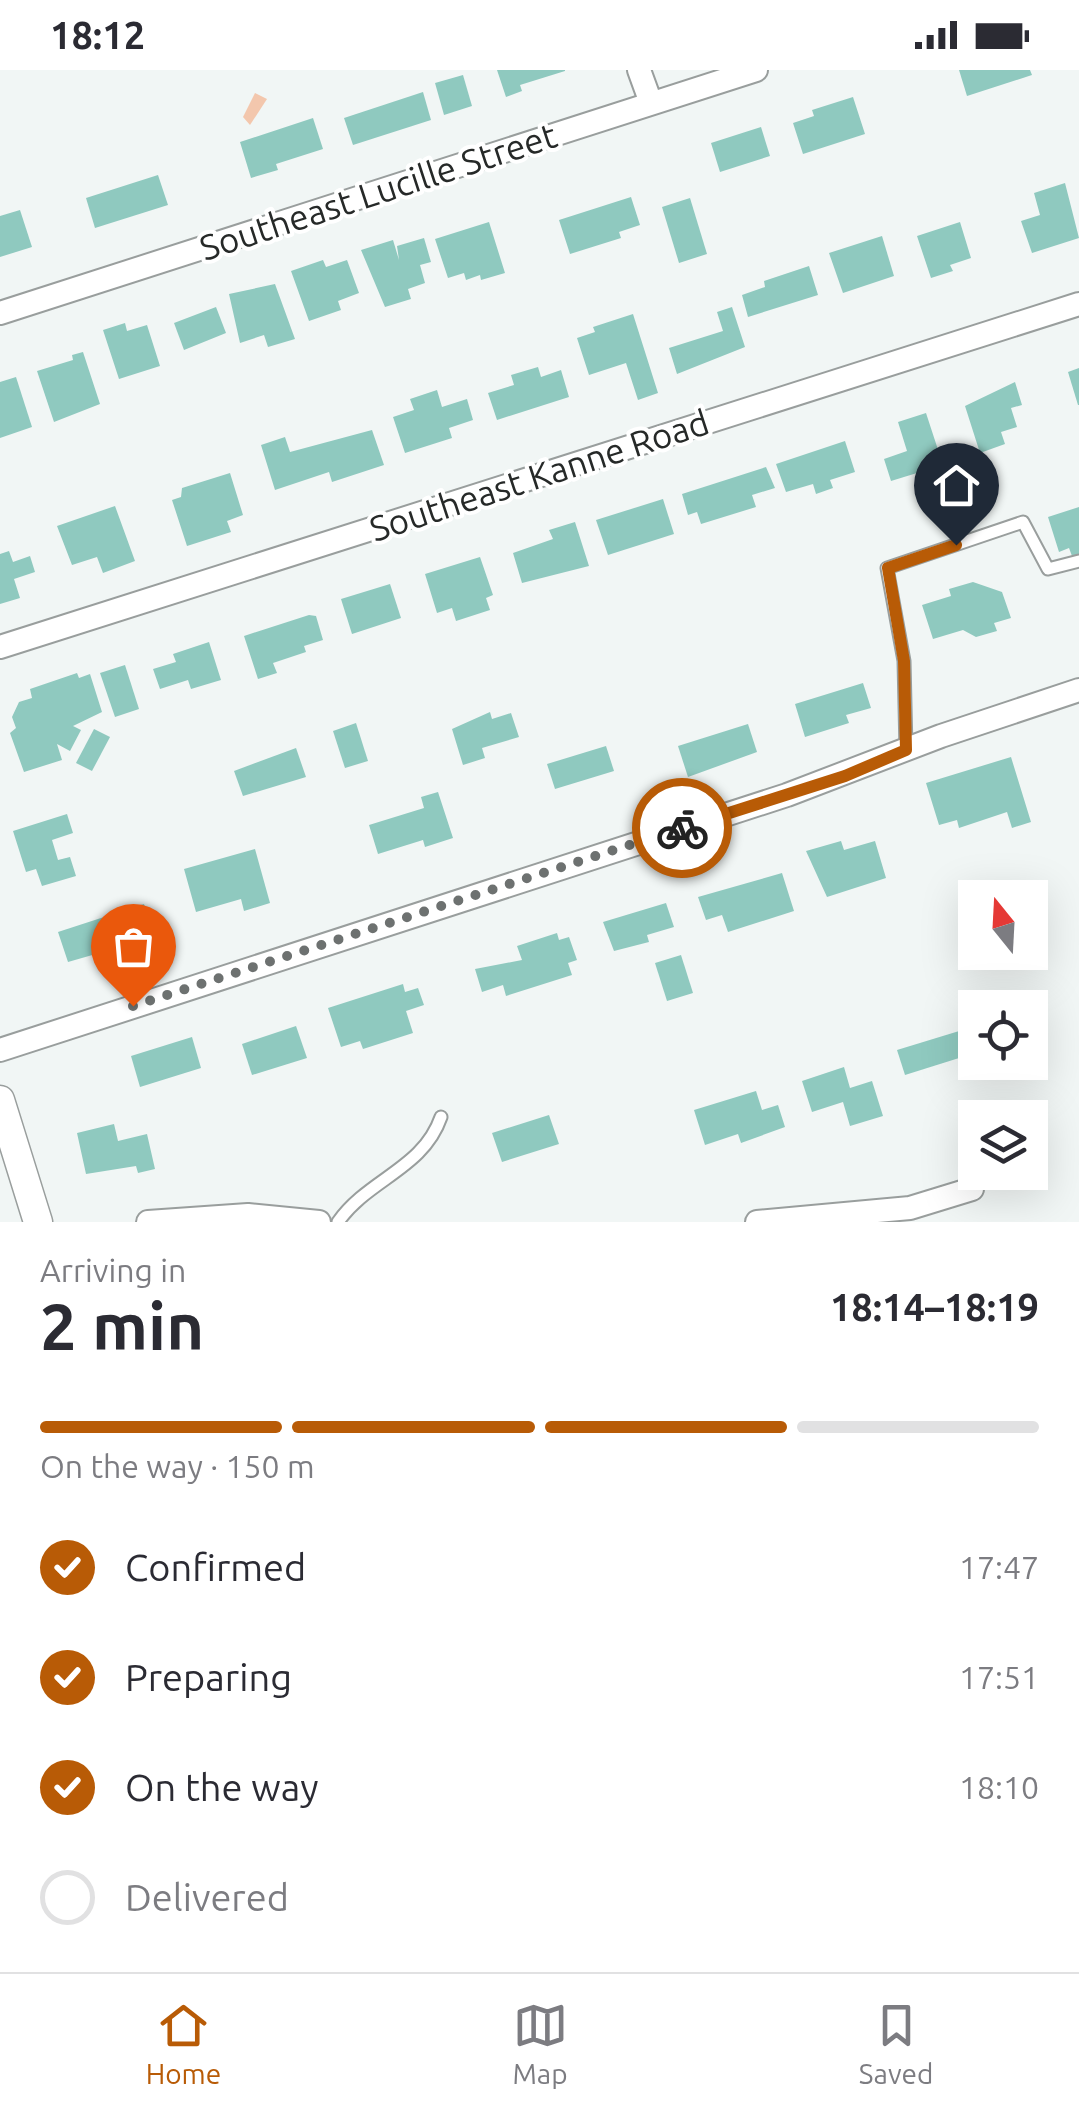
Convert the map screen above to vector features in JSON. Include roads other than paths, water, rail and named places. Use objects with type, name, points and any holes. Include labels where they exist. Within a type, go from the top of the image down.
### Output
[{"type":"street","points":[[639,70],[651,103]]},
{"type":"street","name":"Southeast Lucille Street","points":[[0,313],[756,70]]},
{"type":"street","name":"Southeast Kanne Road","points":[[0,646],[1079,304]]},
{"type":"street","points":[[0,1050],[816,786],[1079,690]]},
{"type":"street","points":[[0,1100],[7,1143],[38,1222]]},
{"type":"street","points":[[757,1222],[910,1208],[969,1190]]},
{"type":"street","points":[[148,1222],[248,1215],[319,1222]]},
{"type":"lane","points":[[906,750],[904,661],[888,568],[1023,522],[1048,570],[1079,561]]},
{"type":"lane","points":[[338,1222],[354,1198],[417,1158],[432,1141],[441,1117]]}]
